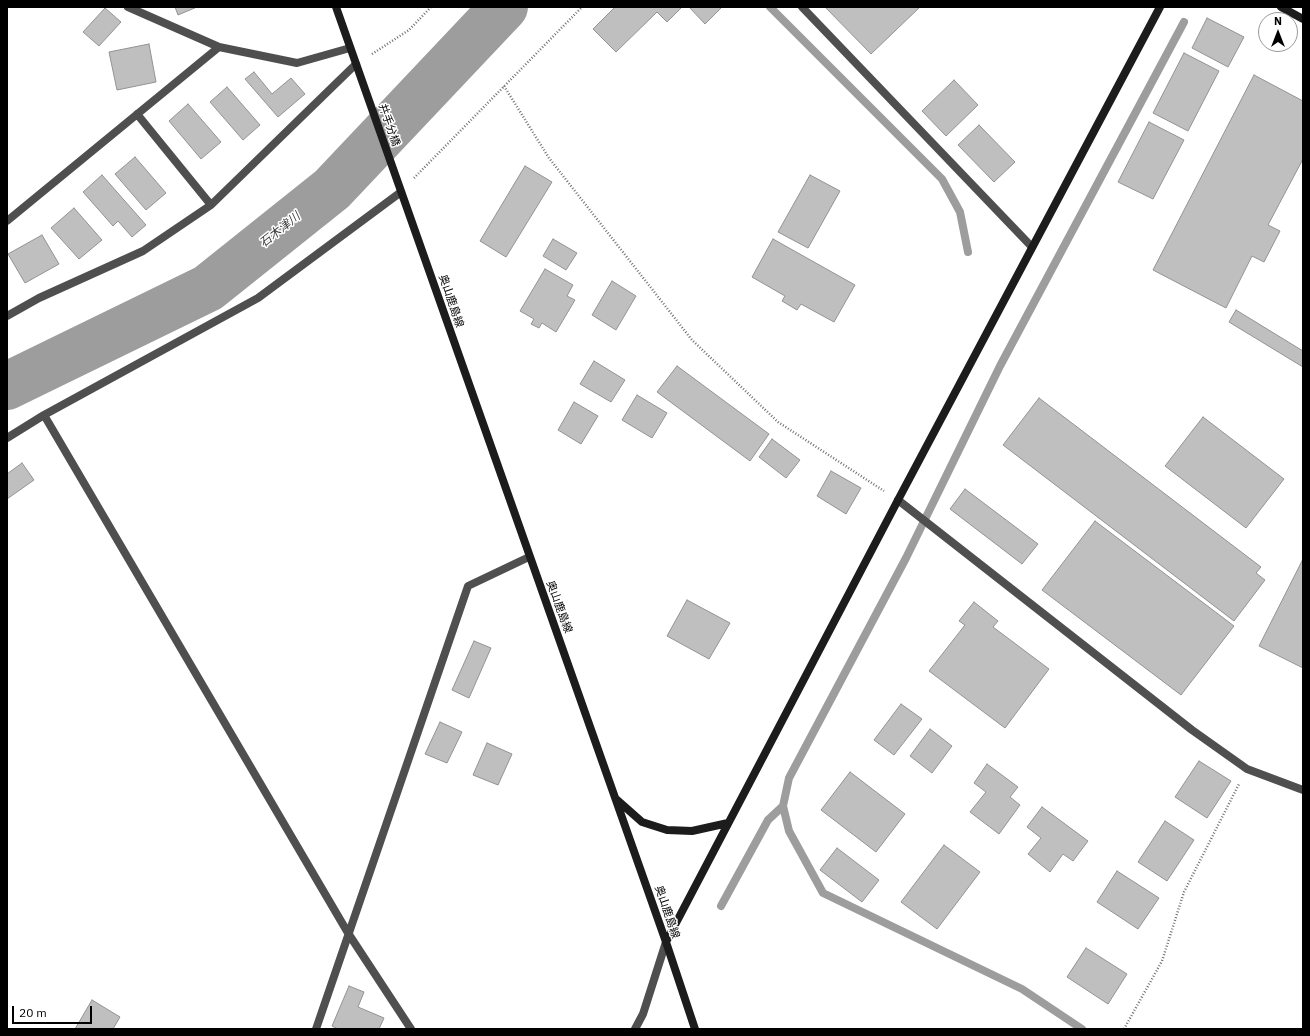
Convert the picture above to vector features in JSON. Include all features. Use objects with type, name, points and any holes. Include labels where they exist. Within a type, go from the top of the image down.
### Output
[{"type":"main road","points":[[336,7],[356,64]]},
{"type":"main road","points":[[666,942],[898,500],[1160,7]]},
{"type":"main road","points":[[1281,7],[1303,18]]},
{"type":"main road","name":"井手分橋","points":[[356,64],[401,192]]},
{"type":"main road","name":"奥山鹿島線","points":[[401,192],[666,942],[695,1029]]},
{"type":"main road","points":[[615,799],[642,822],[667,830],[692,831],[728,824]]},
{"type":"street","points":[[128,7],[219,47],[298,63],[350,48]]},
{"type":"street","points":[[802,7],[1032,247]]},
{"type":"street","points":[[7,221],[219,47]]},
{"type":"street","points":[[7,316],[39,298],[143,250],[212,205],[356,64]]},
{"type":"street","points":[[137,114],[212,205]]},
{"type":"street","points":[[7,438],[44,415],[258,298],[401,192]]},
{"type":"street","points":[[44,415],[348,933],[411,1029]]},
{"type":"street","points":[[898,500],[1192,730],[1247,769],[1303,790]]},
{"type":"street","points":[[316,1029],[468,586],[529,557]]},
{"type":"street","points":[[635,1029],[643,1014],[666,942]]},
{"type":"path","points":[[356,64],[409,30],[431,7]]},
{"type":"path","points":[[401,192],[582,7]]},
{"type":"path","points":[[504,86],[549,158],[692,340],[778,422],[898,500]]},
{"type":"path","points":[[1124,1029],[1162,961],[1184,892],[1247,769]]},
{"type":"building","points":[[175,7],[197,7],[178,15]]},
{"type":"building","points":[[615,7],[682,7],[667,22],[657,12],[616,52],[593,29]]},
{"type":"building","points":[[689,7],[722,7],[705,24]]},
{"type":"building","points":[[825,7],[920,7],[871,54]]},
{"type":"building","points":[[105,8],[121,22],[99,46],[83,32]]},
{"type":"building","points":[[1207,18],[1244,37],[1228,67],[1192,48]]},
{"type":"building","points":[[149,44],[156,82],[117,90],[109,52]]},
{"type":"building","points":[[1184,53],[1219,71],[1188,131],[1153,113]]},
{"type":"building","points":[[254,72],[272,94],[291,78],[305,94],[278,117],[245,79]]},
{"type":"building","points":[[1254,75],[1303,101],[1303,159],[1268,225],[1280,231],[1264,262],[1252,256],[1226,308],[1153,270]]},
{"type":"building","points":[[954,80],[978,105],[946,136],[922,111]]},
{"type":"building","points":[[227,87],[260,125],[243,140],[210,102]]},
{"type":"building","points":[[188,104],[221,142],[201,159],[169,121]]},
{"type":"building","points":[[1149,122],[1184,140],[1153,199],[1118,182]]},
{"type":"building","points":[[979,125],[1015,162],[994,182],[958,145]]},
{"type":"building","points":[[135,157],[166,193],[146,210],[115,174]]},
{"type":"building","points":[[525,166],[552,182],[506,257],[480,241]]},
{"type":"building","points":[[102,175],[146,225],[132,237],[118,221],[113,226],[83,192]]},
{"type":"building","points":[[810,175],[840,191],[808,248],[778,232]]},
{"type":"building","points":[[74,208],[102,240],[79,259],[51,228]]},
{"type":"building","points":[[42,235],[59,264],[25,283],[8,254]]},
{"type":"building","points":[[553,239],[577,253],[566,270],[543,256]]},
{"type":"building","points":[[773,239],[855,285],[834,322],[801,304],[797,310],[782,301],[785,296],[752,277]]},
{"type":"building","points":[[545,269],[573,285],[567,296],[575,300],[556,332],[542,323],[539,328],[531,324],[534,319],[520,311]]},
{"type":"building","points":[[612,281],[636,296],[616,330],[592,315]]},
{"type":"building","points":[[1236,310],[1303,351],[1303,367],[1229,322]]},
{"type":"building","points":[[594,361],[625,380],[611,402],[580,384]]},
{"type":"building","points":[[677,366],[769,434],[750,461],[657,392]]},
{"type":"building","points":[[637,395],[667,413],[652,438],[622,420]]},
{"type":"building","points":[[1039,398],[1261,567],[1256,573],[1265,580],[1234,621],[1003,445]]},
{"type":"building","points":[[574,402],[598,416],[581,444],[558,430]]},
{"type":"building","points":[[1203,417],[1284,479],[1246,528],[1165,466]]},
{"type":"building","points":[[772,439],[800,460],[786,478],[759,457]]},
{"type":"building","points":[[22,463],[34,480],[7,499],[7,474]]},
{"type":"building","points":[[831,471],[861,488],[846,514],[817,496]]},
{"type":"building","points":[[965,489],[1038,544],[1022,564],[950,509]]},
{"type":"building","points":[[1095,521],[1234,626],[1181,695],[1042,590]]},
{"type":"building","points":[[1303,559],[1303,668],[1259,646]]},
{"type":"building","points":[[687,600],[730,623],[709,659],[667,636]]},
{"type":"building","points":[[974,602],[998,621],[993,627],[1049,669],[1005,728],[929,671],[965,625],[959,621]]},
{"type":"building","points":[[474,641],[491,648],[469,698],[452,690]]},
{"type":"building","points":[[901,704],[922,719],[894,755],[874,740]]},
{"type":"building","points":[[440,722],[462,732],[447,763],[425,754]]},
{"type":"building","points":[[930,729],[952,746],[932,773],[910,756]]},
{"type":"building","points":[[487,743],[512,754],[498,785],[473,775]]},
{"type":"building","points":[[1199,761],[1231,781],[1207,818],[1175,797]]},
{"type":"building","points":[[987,764],[1018,787],[1010,797],[1020,805],[999,834],[970,812],[986,792],[974,783]]},
{"type":"building","points":[[850,772],[905,814],[876,852],[821,810]]},
{"type":"building","points":[[1042,807],[1088,841],[1073,861],[1063,854],[1050,872],[1028,854],[1041,838],[1027,827]]},
{"type":"building","points":[[1165,821],[1194,840],[1167,881],[1138,862]]},
{"type":"building","points":[[944,845],[980,872],[937,929],[901,902]]},
{"type":"building","points":[[837,848],[879,880],[862,902],[820,870]]},
{"type":"building","points":[[1117,871],[1159,898],[1138,929],[1097,902]]},
{"type":"building","points":[[1086,948],[1127,974],[1108,1004],[1067,977]]},
{"type":"building","points":[[349,986],[364,992],[358,1007],[384,1018],[379,1029],[338,1029],[332,1026]]},
{"type":"building","points":[[92,1000],[120,1017],[113,1029],[75,1029]]},
{"type":"waterway","name":"石木津川","points":[[7,386],[208,288],[332,189],[504,7]]},
{"type":"waterway","points":[[770,7],[942,179],[960,212],[968,252]]},
{"type":"waterway","points":[[1082,1029],[1022,989],[823,893],[789,831],[783,806],[789,778],[906,558],[1000,366],[1184,22]]},
{"type":"waterway","points":[[721,906],[768,820],[783,806]]}]
